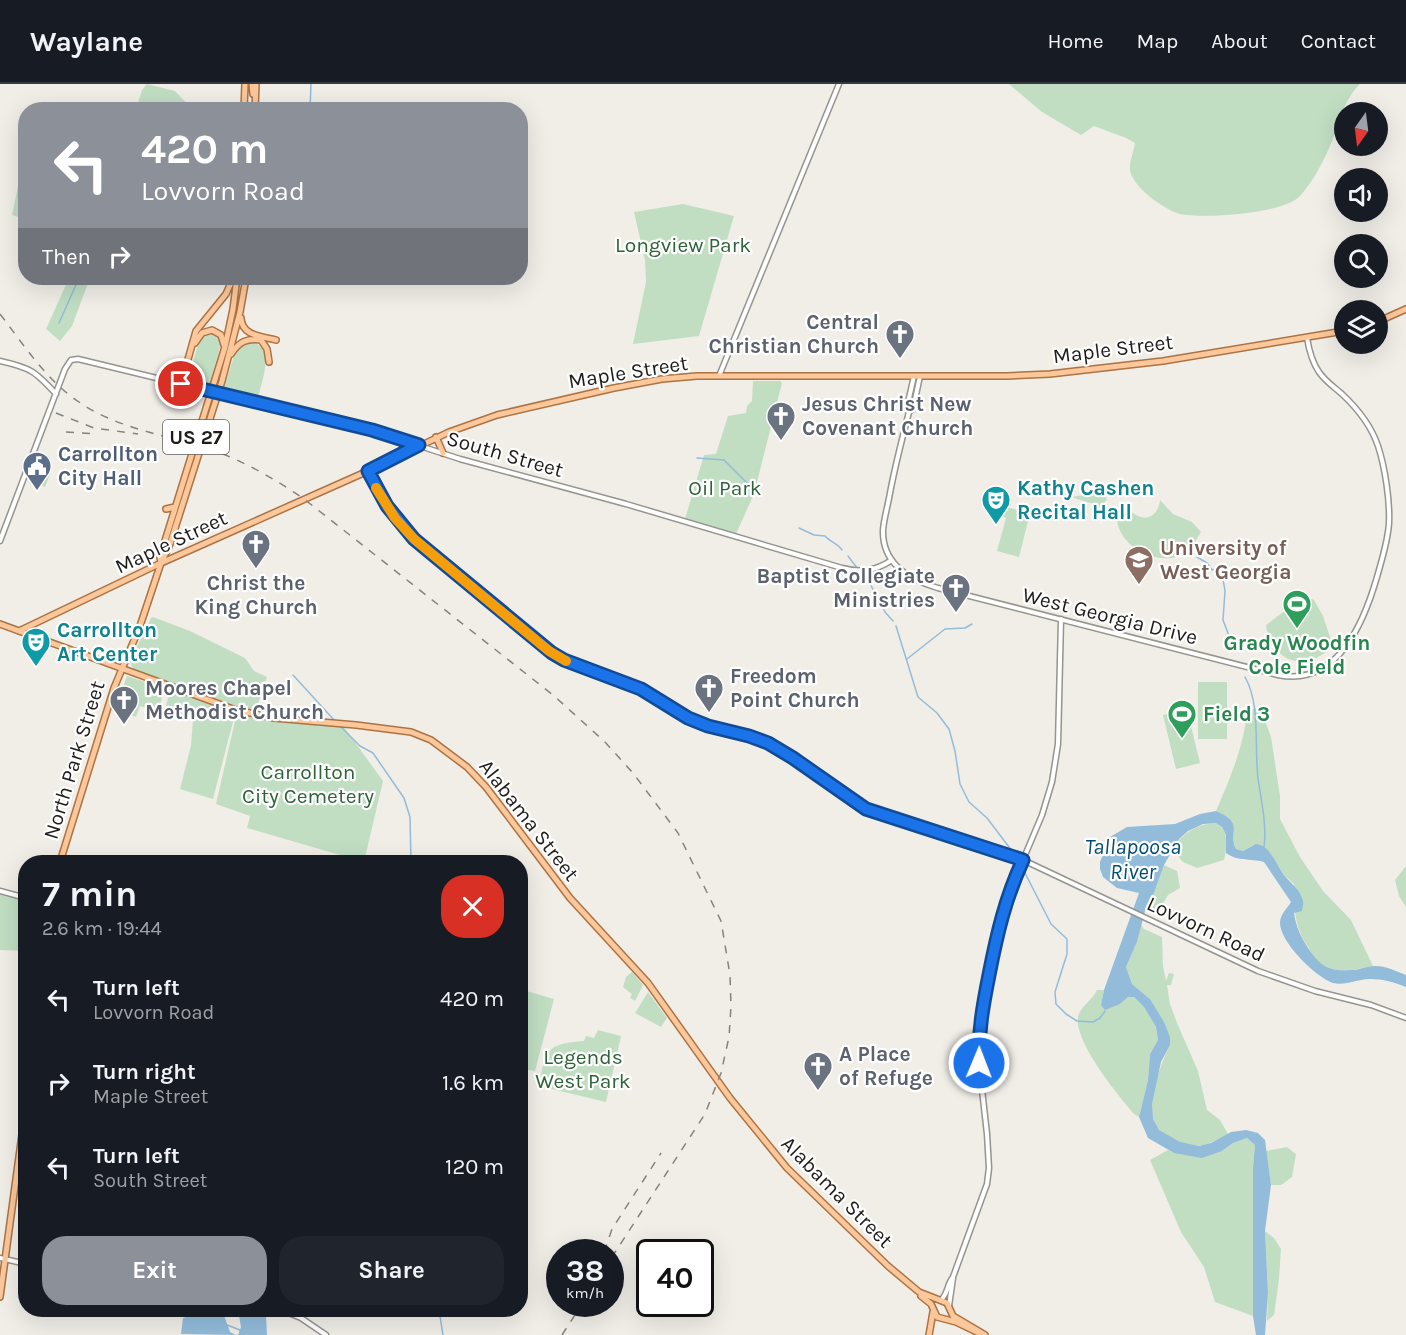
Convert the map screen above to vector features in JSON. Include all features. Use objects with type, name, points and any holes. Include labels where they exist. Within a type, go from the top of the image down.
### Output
[{"type":"main road","points":[[244,102],[245,84]]},
{"type":"main road","points":[[254,84],[255,102]]},
{"type":"main road","points":[[183,384],[196,331],[231,285]]},
{"type":"main road","name":"US 27","points":[[121,668],[140,626],[161,563],[167,555],[225,358],[234,309],[235,285]]},
{"type":"main road","name":"US 27","points":[[161,563],[160,557],[175,507],[240,312],[245,285]]},
{"type":"main road","points":[[1388,317],[1406,309]]},
{"type":"main road","points":[[225,358],[242,342],[250,339],[276,342],[247,332],[242,324],[240,312]]},
{"type":"main road","points":[[183,384],[196,341],[201,333],[212,330],[219,333],[224,342],[225,358]]},
{"type":"main road","name":"Maple Street","points":[[19,631],[161,563],[368,471],[436,437],[497,415],[614,388],[662,379],[719,376],[1050,374],[1163,361],[1334,333]]},
{"type":"main road","points":[[261,340],[267,350],[268,362]]},
{"type":"main road","points":[[436,437],[443,453]]},
{"type":"main road","points":[[401,439],[405,445],[404,453]]},
{"type":"main road","points":[[166,509],[175,507]]},
{"type":"main road","name":"Alabama Street","points":[[0,624],[253,714],[411,732],[431,741],[462,763],[487,788],[570,898],[648,983],[718,1082],[771,1149],[831,1213],[888,1266],[919,1292],[940,1300]]},
{"type":"main road","points":[[31,635],[30,629],[33,624]]},
{"type":"main road","name":"North Park Street","points":[[62,855],[121,668]]},
{"type":"main road","points":[[0,1297],[3,1259],[18,1159]]},
{"type":"main road","name":"Alabama Street","points":[[888,1266],[894,1275],[928,1301],[933,1310]]},
{"type":"main road","points":[[930,1335],[933,1310],[935,1304],[940,1300],[955,1318],[984,1335]]},
{"type":"main road","points":[[930,1335],[935,1326],[948,1316],[949,1308]]},
{"type":"main road","points":[[933,1310],[937,1317],[984,1335]]},
{"type":"street","points":[[719,376],[839,84]]},
{"type":"street","name":"West Georgia Drive","points":[[892,560],[902,573],[921,583],[1286,676],[1302,676],[1325,667],[1340,654],[1358,629],[1385,550],[1389,522],[1382,465],[1375,439],[1358,410],[1319,371],[1312,358],[1307,338]]},
{"type":"street","name":"South Street","points":[[56,394],[67,365],[72,359],[78,359],[401,439],[848,570],[873,570],[892,560]]},
{"type":"street","points":[[0,362],[33,371],[56,394],[0,541]]},
{"type":"street","points":[[892,560],[884,541],[884,526],[909,412],[914,409],[917,376]]},
{"type":"street","name":"Lovvorn Road","points":[[368,471],[387,506],[414,539],[558,657],[641,689],[688,718],[768,743],[866,809],[1023,860],[1258,970],[1315,991],[1371,1005],[1406,1018]]},
{"type":"street","points":[[949,1308],[953,1277],[987,1184],[989,1168],[987,1134],[979,1063],[980,1020],[998,928],[1004,905],[1047,803],[1056,765],[1061,619]]},
{"type":"street","points":[[0,891],[18,896]]},
{"type":"street","points":[[3,1259],[18,1262]]},
{"type":"street","points":[[940,1300],[945,1296],[953,1277]]},
{"type":"street","points":[[298,1317],[326,1335]]},
{"type":"green space","points":[[147,84],[175,91],[185,102],[138,102],[142,90]]},
{"type":"green space","points":[[1009,84],[1360,84],[1347,102],[1334,102],[1334,136],[1322,163],[1300,196],[1277,207],[1243,214],[1206,216],[1174,212],[1158,203],[1132,177],[1130,164],[1135,143],[1094,126],[1081,135],[1042,112]]},
{"type":"green space","points":[[18,186],[18,217],[12,215]]},
{"type":"green space","name":"Longview Park","points":[[683,204],[734,216],[699,336],[633,344],[646,282],[645,260],[634,212]]},
{"type":"green space","points":[[66,285],[87,285],[72,326],[60,341],[46,329]]},
{"type":"green space","points":[[205,333],[217,334],[221,344],[209,386],[194,383],[189,377],[199,340]]},
{"type":"green space","points":[[251,341],[263,350],[266,364],[259,394],[252,397],[224,389],[235,352],[239,346]]},
{"type":"green space","name":"Oil Park","points":[[753,381],[780,381],[782,383],[754,494],[736,534],[685,519],[704,455],[716,454],[728,416],[746,413],[747,406],[752,401]]},
{"type":"green space","points":[[32,468],[50,474],[45,487],[28,479]]},
{"type":"green space","points":[[1102,492],[1107,500],[1100,506],[1071,497]]},
{"type":"green space","points":[[1160,500],[1173,514],[1192,522],[1201,532],[1189,550],[1177,557],[1155,557],[1134,547],[1126,540],[1117,520],[1130,510],[1139,517],[1149,517],[1156,511]]},
{"type":"green space","points":[[999,505],[1030,513],[1019,557],[997,551],[1006,518],[997,513]]},
{"type":"green space","name":"Grady Woodfin Cole Field","points":[[1307,597],[1314,600],[1323,616],[1333,646],[1312,659],[1292,660],[1275,648],[1269,638],[1266,625]]},
{"type":"green space","name":"Carrollton City Cemetery","points":[[153,617],[190,631],[245,658],[254,671],[267,677],[255,712],[133,669],[130,661]]},
{"type":"green space","points":[[127,676],[164,688],[159,712],[140,706],[136,717],[115,709]]},
{"type":"green space","points":[[1198,682],[1227,682],[1227,739],[1198,739]]},
{"type":"green space","points":[[173,688],[236,710],[213,799],[180,789],[191,745],[193,719],[165,710],[170,690]]},
{"type":"green space","points":[[1256,708],[1263,715],[1271,737],[1280,796],[1280,819],[1300,857],[1323,891],[1351,920],[1373,966],[1337,970],[1318,962],[1303,939],[1297,924],[1294,884],[1285,876],[1270,853],[1254,845],[1243,851],[1236,849],[1231,820],[1216,811],[1239,750],[1247,712]]},
{"type":"green space","name":"Field 3","points":[[1187,710],[1200,763],[1176,769],[1163,715]]},
{"type":"green space","name":"Carrollton City Cemetery","points":[[237,712],[276,721],[344,727],[383,781],[366,855],[340,855],[247,828],[250,816],[216,804]]},
{"type":"green space","points":[[1216,823],[1224,830],[1226,845],[1224,860],[1197,868],[1183,862],[1172,849],[1191,830],[1202,825]]},
{"type":"green space","points":[[1164,865],[1177,871],[1180,888],[1168,895],[1159,910],[1145,911],[1154,893]]},
{"type":"green space","points":[[1406,866],[1406,907],[1399,896],[1395,880]]},
{"type":"green space","points":[[0,893],[18,899],[18,951],[0,950]]},
{"type":"green space","points":[[1141,925],[1144,929],[1162,937],[1166,981],[1169,973],[1174,974],[1171,985],[1167,985],[1170,1004],[1198,1071],[1207,1110],[1220,1120],[1228,1134],[1208,1144],[1196,1146],[1172,1139],[1156,1126],[1153,1118],[1155,1086],[1170,1045],[1150,999],[1132,984],[1126,967],[1137,942]]},
{"type":"green space","points":[[632,972],[643,985],[635,1001],[630,998],[632,994],[623,987],[626,977]]},
{"type":"green space","points":[[1097,990],[1104,990],[1101,1005],[1120,1004],[1128,997],[1134,997],[1144,1007],[1156,1027],[1158,1040],[1150,1054],[1148,1080],[1139,1117],[1134,1114],[1098,1068],[1079,1028],[1078,1017]]},
{"type":"green space","points":[[528,991],[554,999],[535,1071],[528,1070]]},
{"type":"green space","points":[[648,992],[667,1018],[661,1027],[635,1013]]},
{"type":"green space","name":"Legends West Park","points":[[598,1030],[621,1036],[606,1102],[539,1086],[546,1057],[554,1047],[584,1041],[586,1036],[594,1038]]},
{"type":"green space","points":[[1247,1138],[1255,1145],[1253,1316],[1215,1302],[1204,1267],[1181,1232],[1150,1160],[1168,1150],[1174,1153],[1222,1151],[1233,1143]]},
{"type":"green space","points":[[1287,1147],[1296,1154],[1292,1177],[1281,1185],[1271,1185],[1266,1151]]},
{"type":"green space","points":[[1265,1231],[1274,1238],[1281,1249],[1274,1315],[1267,1321],[1268,1293]]},
{"type":"water","name":"Tallapoosa River","points":[[1216,811],[1231,820],[1236,849],[1243,851],[1256,844],[1261,845],[1300,893],[1303,904],[1302,911],[1294,913],[1296,923],[1305,944],[1321,963],[1337,970],[1379,966],[1406,975],[1406,987],[1375,979],[1338,984],[1317,974],[1299,957],[1281,930],[1281,919],[1291,902],[1264,862],[1240,859],[1226,853],[1226,835],[1222,827],[1216,823],[1203,824],[1188,831],[1179,839],[1164,865],[1145,911],[1137,942],[1126,967],[1132,984],[1150,999],[1170,1037],[1170,1045],[1161,1062],[1152,1104],[1153,1119],[1159,1130],[1180,1142],[1199,1146],[1211,1143],[1231,1132],[1246,1130],[1258,1133],[1265,1140],[1271,1185],[1265,1231],[1268,1293],[1265,1335],[1256,1335],[1253,1316],[1255,1145],[1247,1138],[1202,1158],[1174,1153],[1148,1138],[1139,1117],[1148,1080],[1150,1054],[1158,1040],[1156,1027],[1144,1007],[1134,997],[1128,997],[1120,1004],[1105,1010],[1101,1005],[1104,990],[1139,893],[1117,888],[1103,877],[1100,862],[1110,837],[1127,827],[1175,824],[1200,814]]},
{"type":"water","points":[[225,1317],[230,1332],[236,1335],[181,1334],[183,1318]]},
{"type":"water","points":[[239,1317],[266,1317],[267,1335],[238,1335],[241,1327]]},
{"type":"waterway","points":[[310,102],[311,84]]},
{"type":"waterway","points":[[59,323],[76,285]]},
{"type":"waterway","points":[[697,458],[724,460],[754,490]]},
{"type":"waterway","points":[[799,528],[814,535],[825,536],[842,550]]},
{"type":"waterway","points":[[848,556],[857,568]]},
{"type":"waterway","points":[[1197,557],[1207,563],[1212,570],[1221,567],[1225,591],[1223,620],[1234,649]]},
{"type":"waterway","points":[[867,578],[885,612],[893,621]]},
{"type":"waterway","points":[[907,659],[945,629],[965,628],[972,624]]},
{"type":"waterway","points":[[896,626],[918,697],[937,713],[949,729],[960,784],[969,802],[987,818],[1012,851]]},
{"type":"waterway","points":[[293,675],[335,721]]},
{"type":"waterway","points":[[1245,677],[1250,688],[1255,713],[1264,847]]},
{"type":"waterway","points":[[341,727],[360,746],[373,753],[404,798],[410,817],[411,855]]},
{"type":"waterway","points":[[1024,871],[1051,924],[1067,939],[1067,954],[1055,992],[1056,1004],[1077,1021],[1093,1022],[1105,1011]]},
{"type":"waterway","points":[[440,1317],[443,1335]]},
{"type":"waterway","points":[[227,1325],[240,1330]]},
{"type":"railway","points":[[0,314],[56,383],[93,411],[125,425],[207,448],[233,458],[258,470],[304,499],[553,695],[605,742],[633,773],[678,833],[721,921],[730,975],[729,1037],[721,1073],[705,1114],[624,1239]]},
{"type":"railway","points":[[56,413],[94,428],[138,434]]},
{"type":"railway","points":[[66,432],[98,434]]},
{"type":"railway","points":[[609,1239],[612,1229],[661,1153]]},
{"type":"railway","points":[[562,1335],[574,1317]]},
{"type":"slow traffic","points":[[376,488],[395,518],[414,539],[549,651],[566,661]]},
{"type":"place","name":"Central Christian Church","points":[[900,360]]},
{"type":"place","name":"Jesus Christ New Covenant Church","points":[[781,442]]},
{"type":"place","name":"Carrollton City Hall","points":[[37,492]]},
{"type":"place","name":"Kathy Cashen Recital Hall","points":[[996,526]]},
{"type":"place","name":"Christ the King Church","points":[[256,570]]},
{"type":"place","name":"University of West Georgia","points":[[1139,586]]},
{"type":"place","name":"Baptist Collegiate Ministries","points":[[956,614]]},
{"type":"place","name":"Grady Woodfin Cole Field","points":[[1297,630]]},
{"type":"place","name":"Carrollton Art Center","points":[[36,668]]},
{"type":"place","name":"Freedom Point Church","points":[[709,714]]},
{"type":"place","name":"Moores Chapel Methodist Church","points":[[124,726]]},
{"type":"place","name":"Field 3","points":[[1182,740]]},
{"type":"place","name":"A Place of Refuge","points":[[818,1092]]},
{"type":"route","points":[[181,384],[372,430],[419,445],[368,471],[387,506],[414,539],[552,653],[564,660],[641,689],[688,718],[768,743],[830,782],[866,809],[1023,860],[1004,905],[998,928],[981,1014],[979,1063]]}]
